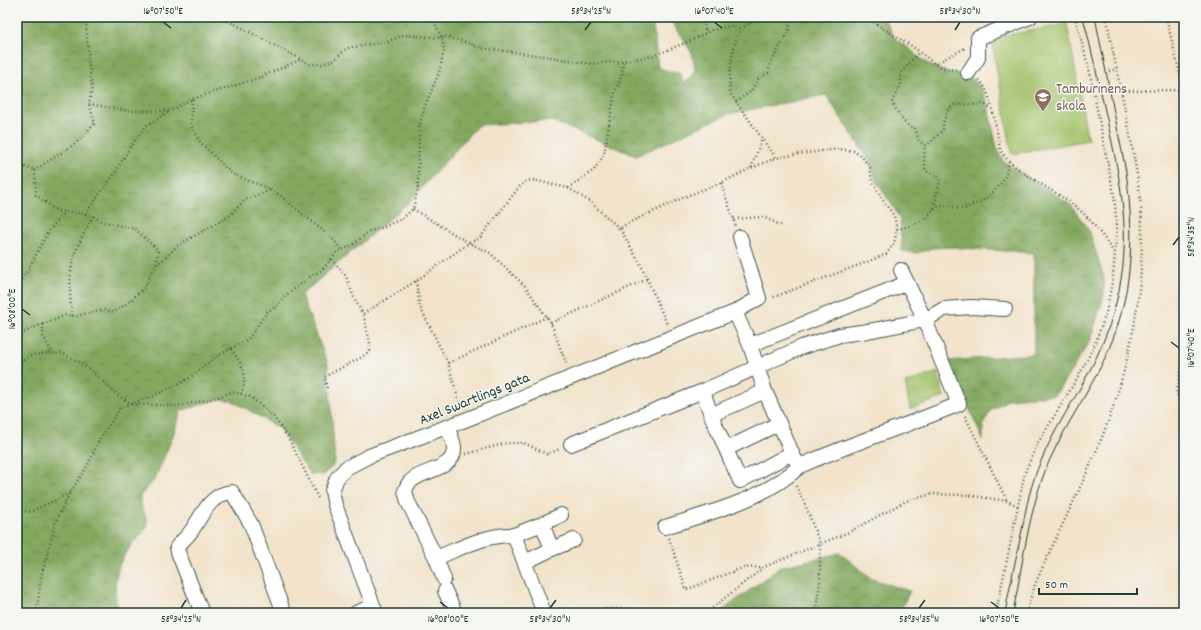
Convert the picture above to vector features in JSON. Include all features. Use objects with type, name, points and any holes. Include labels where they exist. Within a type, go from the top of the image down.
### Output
[{"type":"street","points":[[968,73],[978,58],[978,38],[1023,18]]},
{"type":"street","points":[[740,237],[759,298]]},
{"type":"street","points":[[665,527],[748,499],[795,470],[859,441],[924,419],[959,404],[925,320],[901,270]]},
{"type":"street","points":[[750,345],[907,283]]},
{"type":"street","name":"Axel Swartlings gata","points":[[374,610],[335,505],[332,491],[337,478],[346,468],[369,456],[465,420],[735,312],[759,298]]},
{"type":"street","points":[[571,444],[758,368],[802,347],[840,334],[868,331],[925,320],[944,309],[971,307],[1005,309]]},
{"type":"street","points":[[735,312],[750,345],[765,391],[778,424],[792,453],[795,470]]},
{"type":"street","points":[[703,391],[711,415],[740,481],[792,453]]},
{"type":"street","points":[[711,415],[765,391]]},
{"type":"street","points":[[726,449],[778,424]]},
{"type":"street","points":[[447,427],[454,446],[454,452],[446,463],[438,468],[419,475],[409,482],[405,491],[408,502],[436,558],[453,608],[452,613]]},
{"type":"street","points":[[202,613],[178,552],[178,547],[215,498],[223,493],[232,492],[251,524],[284,613]]},
{"type":"street","points":[[436,558],[484,539],[500,535],[514,535],[560,515]]},
{"type":"street","points":[[542,524],[552,549]]},
{"type":"street","points":[[514,535],[544,613]]},
{"type":"street","points":[[525,562],[574,540]]},
{"type":"street","points":[[356,613],[374,610]]},
{"type":"path","points":[[17,165],[35,170],[76,143],[95,123],[89,104],[92,88],[88,64],[86,23],[88,17]]},
{"type":"path","points":[[221,17],[310,64],[322,64],[334,60],[347,48],[387,42],[404,35],[442,38],[443,36],[463,41],[481,48],[502,49],[590,64],[653,56],[712,30],[731,26],[741,29]]},
{"type":"path","points":[[34,613],[37,609],[41,577],[56,521],[70,493],[89,463],[99,440],[121,407],[154,396],[190,378],[214,358],[248,339],[268,311],[276,307],[285,296],[322,270],[336,253],[354,244],[369,231],[382,228],[403,218],[414,209],[418,189],[419,127],[425,106],[440,70],[444,49],[442,38],[434,22],[435,17]]},
{"type":"path","points":[[703,17],[706,33]]},
{"type":"path","points":[[767,17],[741,29],[734,44],[728,84],[730,93],[776,158]]},
{"type":"path","points":[[736,102],[751,91],[759,78],[768,72],[769,65],[789,30],[790,21],[793,17]]},
{"type":"path","points":[[867,17],[935,64],[947,69],[968,73],[981,81],[986,91],[1001,151],[1009,161],[1027,176],[1073,205],[1092,223],[1116,255]]},
{"type":"path","points":[[996,613],[1025,472],[1038,443],[1081,372],[1095,344],[1106,313],[1116,255],[1117,226],[1114,195],[1089,69],[1075,17]]},
{"type":"path","points":[[1027,613],[1035,583],[1106,427],[1124,370],[1134,322],[1140,278],[1142,249],[1141,207],[1136,166],[1106,17]]},
{"type":"path","points":[[1121,92],[1184,90],[1166,17]]},
{"type":"path","points":[[935,64],[961,51]]},
{"type":"path","points":[[919,52],[902,72],[902,85],[892,101],[902,118],[909,127],[915,129],[919,140],[925,145]]},
{"type":"path","points":[[85,214],[113,176],[130,147],[146,126],[170,110],[192,99],[256,79],[302,59]]},
{"type":"path","points":[[568,188],[594,170],[604,155],[614,95],[622,75],[623,61]]},
{"type":"path","points":[[1109,71],[1117,69]]},
{"type":"path","points":[[192,99],[190,125],[200,142],[232,174],[272,190],[281,196],[334,240],[342,250]]},
{"type":"path","points":[[89,104],[130,111],[170,110]]},
{"type":"path","points":[[925,145],[930,143],[943,130],[943,123],[948,110],[954,105],[984,104],[991,109]]},
{"type":"path","points":[[751,168],[762,138]]},
{"type":"path","points":[[925,145],[924,162],[926,170],[940,178],[940,186],[936,195],[934,209]]},
{"type":"path","points":[[620,229],[626,224],[671,203],[721,184],[751,168],[776,158],[839,149],[854,151],[862,157],[870,168],[872,182],[880,197],[894,216],[897,229],[894,244],[886,254],[867,262],[768,299],[759,298]]},
{"type":"path","points":[[897,229],[907,228],[922,220],[941,205],[967,209],[973,204],[978,204],[998,187],[1004,178],[1009,161]]},
{"type":"path","points":[[17,342],[22,334],[33,328],[66,316],[77,316],[103,310],[114,312],[126,305],[145,287],[156,264],[158,250],[135,229],[101,221],[93,216],[85,214],[57,212],[36,195],[35,170]]},
{"type":"path","points":[[362,314],[416,281],[469,243],[480,238],[519,187],[526,181],[533,180],[568,188],[589,201],[620,229],[641,265],[667,324],[660,327]]},
{"type":"path","points":[[721,184],[740,237]]},
{"type":"path","points":[[156,264],[164,259],[177,246],[229,216],[245,200],[272,190]]},
{"type":"path","points":[[414,209],[469,243],[490,253],[525,286],[551,323],[568,367]]},
{"type":"path","points":[[17,286],[28,270],[48,232],[64,212]]},
{"type":"path","points":[[72,316],[70,296],[72,265],[76,252],[93,216]]},
{"type":"path","points":[[734,219],[764,217],[783,226]]},
{"type":"path","points":[[327,388],[324,377],[362,357],[370,351],[370,342],[362,314],[346,276],[332,259]]},
{"type":"path","points":[[551,323],[647,279]]},
{"type":"path","points":[[416,281],[420,307],[448,363],[465,420]]},
{"type":"path","points":[[448,363],[547,317]]},
{"type":"path","points":[[44,324],[44,336],[52,353]]},
{"type":"path","points":[[231,349],[245,374],[245,386],[241,394]]},
{"type":"path","points":[[17,365],[31,355],[62,353],[79,362],[95,374],[116,394],[132,404],[178,406],[212,399],[232,392],[251,397],[273,416],[288,437],[321,504]]},
{"type":"path","points":[[1184,356],[1176,394],[1184,400]]},
{"type":"path","points":[[959,404],[1007,501]]},
{"type":"path","points":[[454,452],[464,454],[507,443],[524,443],[548,454],[571,444]]},
{"type":"path","points":[[795,470],[806,507],[820,544],[820,584],[816,613]]},
{"type":"path","points":[[17,510],[30,512],[70,493]]},
{"type":"path","points":[[706,613],[764,567],[849,532],[906,500],[932,494],[967,495],[1007,501],[1018,506]]},
{"type":"path","points":[[665,527],[686,590],[742,568],[764,567]]},
{"type":"path","points":[[569,613],[604,609],[632,609],[637,613]]},
{"type":"green space","points":[[17,17],[652,17],[658,67],[668,71],[679,72],[684,84],[690,79],[695,69],[692,53],[669,17],[884,17],[895,39],[925,62],[939,70],[970,76],[980,86],[987,101],[997,148],[1003,161],[1071,205],[1090,232],[1104,278],[1104,296],[1090,341],[1055,395],[1009,399],[990,411],[983,426],[983,440],[948,361],[1034,354],[1034,253],[949,247],[933,248],[917,253],[902,251],[900,220],[876,181],[871,164],[826,95],[728,114],[636,156],[552,121],[478,125],[408,203],[301,295],[328,364],[335,462],[332,467],[323,475],[310,474],[279,428],[233,401],[219,399],[181,411],[173,436],[155,479],[140,496],[141,506],[147,520],[147,528],[131,545],[119,565],[115,584],[116,603],[124,613],[17,613]]},
{"type":"green space","name":"Tamburinens skola","points":[[1067,24],[1088,140],[1012,154],[991,38]]},
{"type":"green space","points":[[938,372],[944,397],[910,409],[905,383]]},
{"type":"green space","points":[[840,553],[872,579],[910,591],[899,613],[719,613],[780,567]]},
{"type":"tram line","points":[[1005,613],[1027,504],[1034,478],[1046,449],[1084,381],[1100,348],[1113,314],[1121,279],[1124,240],[1122,201],[1108,124],[1083,17]]},
{"type":"tram line","points":[[1013,613],[1026,542],[1039,488],[1045,471],[1063,433],[1098,372],[1109,348],[1118,324],[1128,275],[1131,225],[1126,172],[1095,17]]},
{"type":"place","name":"Tamburinens skola","points":[[1043,112]]}]
